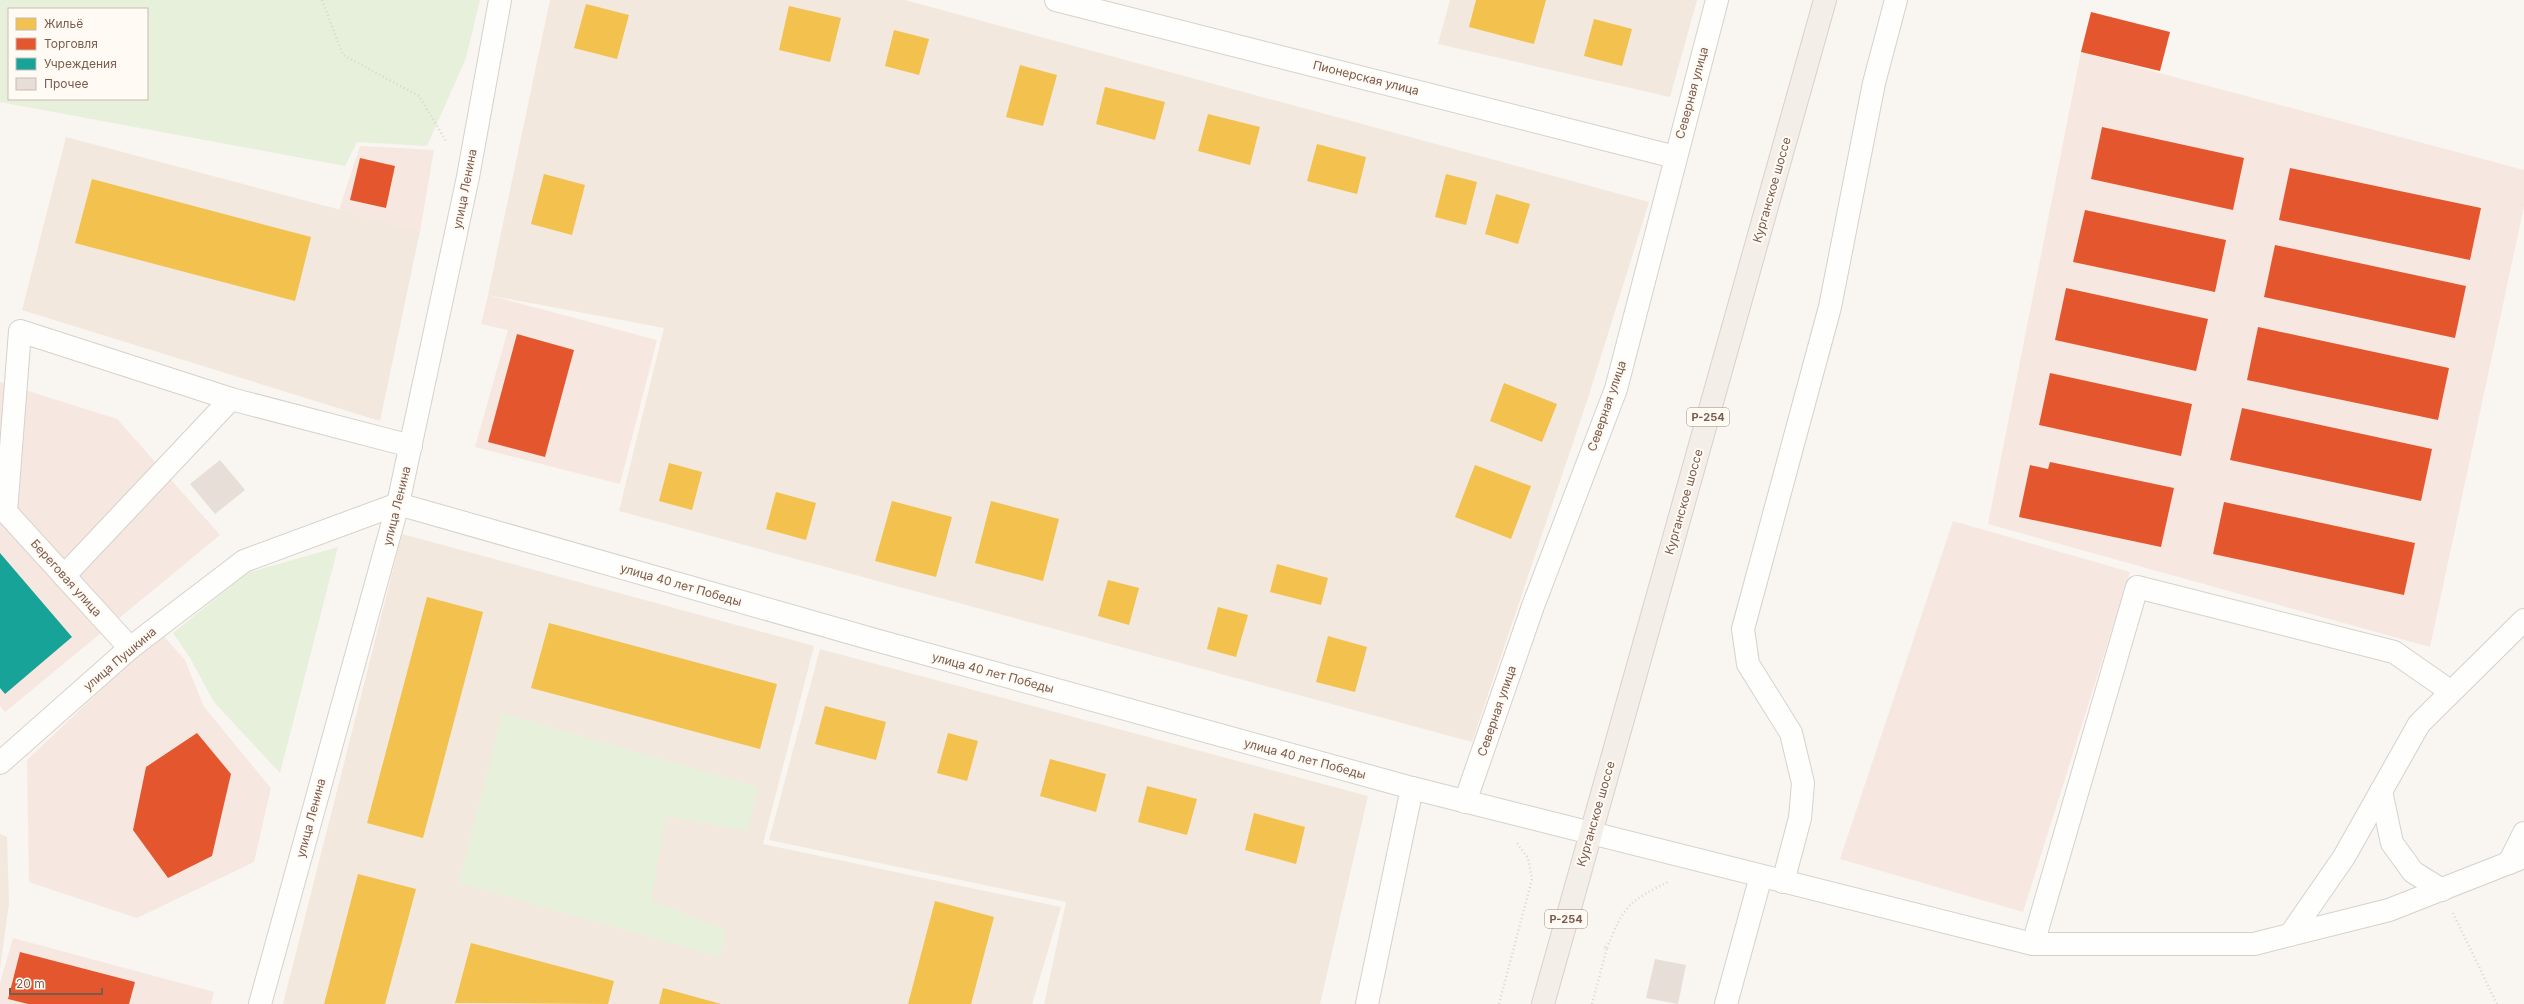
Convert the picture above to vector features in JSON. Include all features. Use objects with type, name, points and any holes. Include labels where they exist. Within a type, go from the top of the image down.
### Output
[{"type":"main road","name":"Курганское шоссе","points":[[1543,1004],[1825,0]]},
{"type":"street","name":"улица Ленина","points":[[260,1004],[398,504],[468,177],[500,0]]},
{"type":"street","name":"Пионерская улица","points":[[1056,0],[1675,157]]},
{"type":"street","name":"Северная улица","points":[[1465,802],[1533,606],[1616,389],[1717,0]]},
{"type":"street","points":[[1783,882],[1800,818],[1803,783],[1791,734],[1748,664],[1743,629],[1830,307],[1874,83],[1896,0]]},
{"type":"street","points":[[3,511],[20,331],[231,399],[411,446]]},
{"type":"street","points":[[64,576],[231,399]]},
{"type":"street","name":"улица 40 лет Победы","points":[[398,504],[879,641],[1412,788],[2033,944],[2254,944],[2389,910],[2516,860]]},
{"type":"street","name":"улица Пушкина","points":[[0,763],[130,648],[244,561],[398,504]]},
{"type":"street","name":"Береговая улица","points":[[3,511],[130,648]]},
{"type":"street","points":[[2033,944],[2137,587],[2394,652],[2450,691]]},
{"type":"street","points":[[2290,935],[2344,856],[2419,724],[2450,691],[2524,620]]},
{"type":"street","points":[[1367,1004],[1412,788]]},
{"type":"street","points":[[2381,791],[2392,843],[2413,872],[2442,890]]},
{"type":"street","points":[[2516,860],[2524,833]]},
{"type":"street","points":[[1726,1004],[1761,876]]},
{"type":"path","points":[[322,0],[343,55],[419,96],[468,177]]},
{"type":"path","points":[[1499,1004],[1532,879],[1528,858],[1515,841]]},
{"type":"path","points":[[1592,1004],[1606,947],[1617,922],[1629,904],[1646,893],[1709,863]]},
{"type":"path","points":[[2442,890],[2497,1004]]},
{"type":"shaded area","points":[[550,0],[905,0],[1649,202],[1587,401],[1472,742],[619,511],[664,328],[488,295]]},
{"type":"shaded area","points":[[1450,0],[1697,0],[1670,97],[1438,44]]},
{"type":"shaded area","points":[[2081,52],[2524,170],[2524,206],[2430,647],[1988,524]]},
{"type":"shaded area","points":[[66,137],[420,231],[380,421],[22,310]]},
{"type":"shaded area","points":[[360,146],[434,150],[420,231],[339,210]]},
{"type":"shaded area","points":[[488,295],[657,340],[620,484],[475,447],[508,330],[481,324]]},
{"type":"shaded area","points":[[0,382],[117,419],[220,535],[5,712],[0,706]]},
{"type":"shaded area","points":[[1953,521],[2130,572],[2023,912],[1840,859]]},
{"type":"shaded area","points":[[402,534],[814,646],[763,844],[1061,907],[1032,1004],[283,1004]]},
{"type":"shaded area","points":[[161,633],[185,660],[204,707],[271,788],[254,862],[137,918],[29,882],[27,760]]},
{"type":"shaded area","points":[[820,649],[1368,796],[1320,1004],[1044,1004],[1066,902],[769,840]]},
{"type":"shaded area","points":[[0,834],[7,837],[9,903],[0,969]]},
{"type":"shaded area","points":[[13,938],[214,992],[211,1004],[0,1004],[0,983]]},
{"type":"green space","points":[[0,0],[480,0],[466,58],[427,146],[357,142],[345,166],[0,102]]},
{"type":"green space","points":[[338,547],[280,773],[214,702],[190,658],[173,633],[247,573]]},
{"type":"green space","points":[[502,713],[758,787],[748,831],[666,816],[651,900],[725,930],[720,957],[459,883]]},
{"type":"building: Жильё","points":[[1476,0],[1546,0],[1534,44],[1469,27]]},
{"type":"building: Жильё","points":[[586,4],[629,15],[617,59],[574,48]]},
{"type":"building: Жильё","points":[[789,6],[841,18],[830,62],[779,50]]},
{"type":"building: Жильё","points":[[1594,19],[1632,29],[1622,66],[1584,56]]},
{"type":"building: Жильё","points":[[894,30],[929,39],[919,75],[885,66]]},
{"type":"building: Жильё","points":[[1020,65],[1057,75],[1043,126],[1006,117]]},
{"type":"building: Жильё","points":[[1105,87],[1165,102],[1155,140],[1096,124]]},
{"type":"building: Жильё","points":[[1208,114],[1260,127],[1250,165],[1198,151]]},
{"type":"building: Жильё","points":[[1317,144],[1366,157],[1357,194],[1307,181]]},
{"type":"building: Жильё","points":[[544,174],[585,185],[572,235],[531,224]]},
{"type":"building: Жильё","points":[[1446,174],[1477,182],[1466,225],[1435,217]]},
{"type":"building: Жильё","points":[[92,179],[311,237],[295,301],[75,243]]},
{"type":"building: Жильё","points":[[1496,194],[1530,204],[1518,244],[1485,234]]},
{"type":"building: Жильё","points":[[1504,383],[1557,404],[1542,442],[1490,421]]},
{"type":"building: Жильё","points":[[669,463],[702,472],[692,510],[659,501]]},
{"type":"building: Жильё","points":[[1475,465],[1531,486],[1511,539],[1455,517]]},
{"type":"building: Жильё","points":[[776,492],[816,503],[806,540],[766,529]]},
{"type":"building: Жильё","points":[[892,501],[952,517],[936,577],[875,561]]},
{"type":"building: Жильё","points":[[991,501],[1059,519],[1043,581],[975,563]]},
{"type":"building: Жильё","points":[[1277,564],[1328,578],[1321,605],[1270,592]]},
{"type":"building: Жильё","points":[[1108,580],[1139,588],[1129,625],[1098,616]]},
{"type":"building: Жильё","points":[[427,597],[483,612],[423,838],[367,823]]},
{"type":"building: Жильё","points":[[1218,607],[1248,615],[1236,657],[1207,649]]},
{"type":"building: Жильё","points":[[549,623],[777,684],[760,749],[531,688]]},
{"type":"building: Жильё","points":[[1328,636],[1367,647],[1355,692],[1316,682]]},
{"type":"building: Жильё","points":[[825,706],[886,722],[876,760],[815,744]]},
{"type":"building: Жильё","points":[[948,733],[978,741],[967,781],[937,773]]},
{"type":"building: Жильё","points":[[1050,759],[1106,774],[1096,812],[1040,796]]},
{"type":"building: Жильё","points":[[1147,786],[1197,799],[1187,835],[1138,822]]},
{"type":"building: Жильё","points":[[1254,813],[1305,827],[1296,864],[1245,850]]},
{"type":"building: Жильё","points":[[358,874],[416,889],[385,1004],[324,1004]]},
{"type":"building: Жильё","points":[[935,901],[994,917],[971,1004],[908,1004]]},
{"type":"building: Жильё","points":[[471,943],[614,981],[608,1004],[455,1003]]},
{"type":"building: Жильё","points":[[663,988],[721,1004],[659,1004]]},
{"type":"building: Торговля","points":[[2091,12],[2170,32],[2160,71],[2081,52]]},
{"type":"building: Торговля","points":[[2102,127],[2244,158],[2233,210],[2091,179]]},
{"type":"building: Торговля","points":[[360,158],[395,166],[386,208],[350,200]]},
{"type":"building: Торговля","points":[[2290,168],[2481,208],[2470,260],[2279,220]]},
{"type":"building: Торговля","points":[[2085,210],[2226,240],[2215,292],[2073,262]]},
{"type":"building: Торговля","points":[[2275,245],[2466,286],[2455,338],[2264,297]]},
{"type":"building: Торговля","points":[[2066,288],[2208,319],[2196,371],[2055,340]]},
{"type":"building: Торговля","points":[[2258,327],[2449,368],[2438,420],[2247,380]]},
{"type":"building: Торговля","points":[[517,334],[574,350],[545,457],[488,442]]},
{"type":"building: Торговля","points":[[2050,373],[2192,404],[2181,456],[2039,425]]},
{"type":"building: Торговля","points":[[2242,408],[2432,449],[2421,501],[2230,460]]},
{"type":"building: Торговля","points":[[2050,462],[2174,488],[2161,547],[2019,517],[2030,465],[2048,469]]},
{"type":"building: Торговля","points":[[2224,502],[2415,543],[2404,595],[2213,554]]},
{"type":"building: Торговля","points":[[197,733],[231,774],[212,856],[168,878],[133,830],[146,767]]},
{"type":"building: Торговля","points":[[20,952],[135,982],[129,1004],[28,1004],[8,999]]},
{"type":"building: Учреждения","points":[[0,553],[72,637],[5,694],[0,688]]},
{"type":"building: Прочее","points":[[220,460],[245,490],[215,514],[190,484]]},
{"type":"building: Прочее","points":[[1655,959],[1686,965],[1678,1004],[1646,998]]}]
